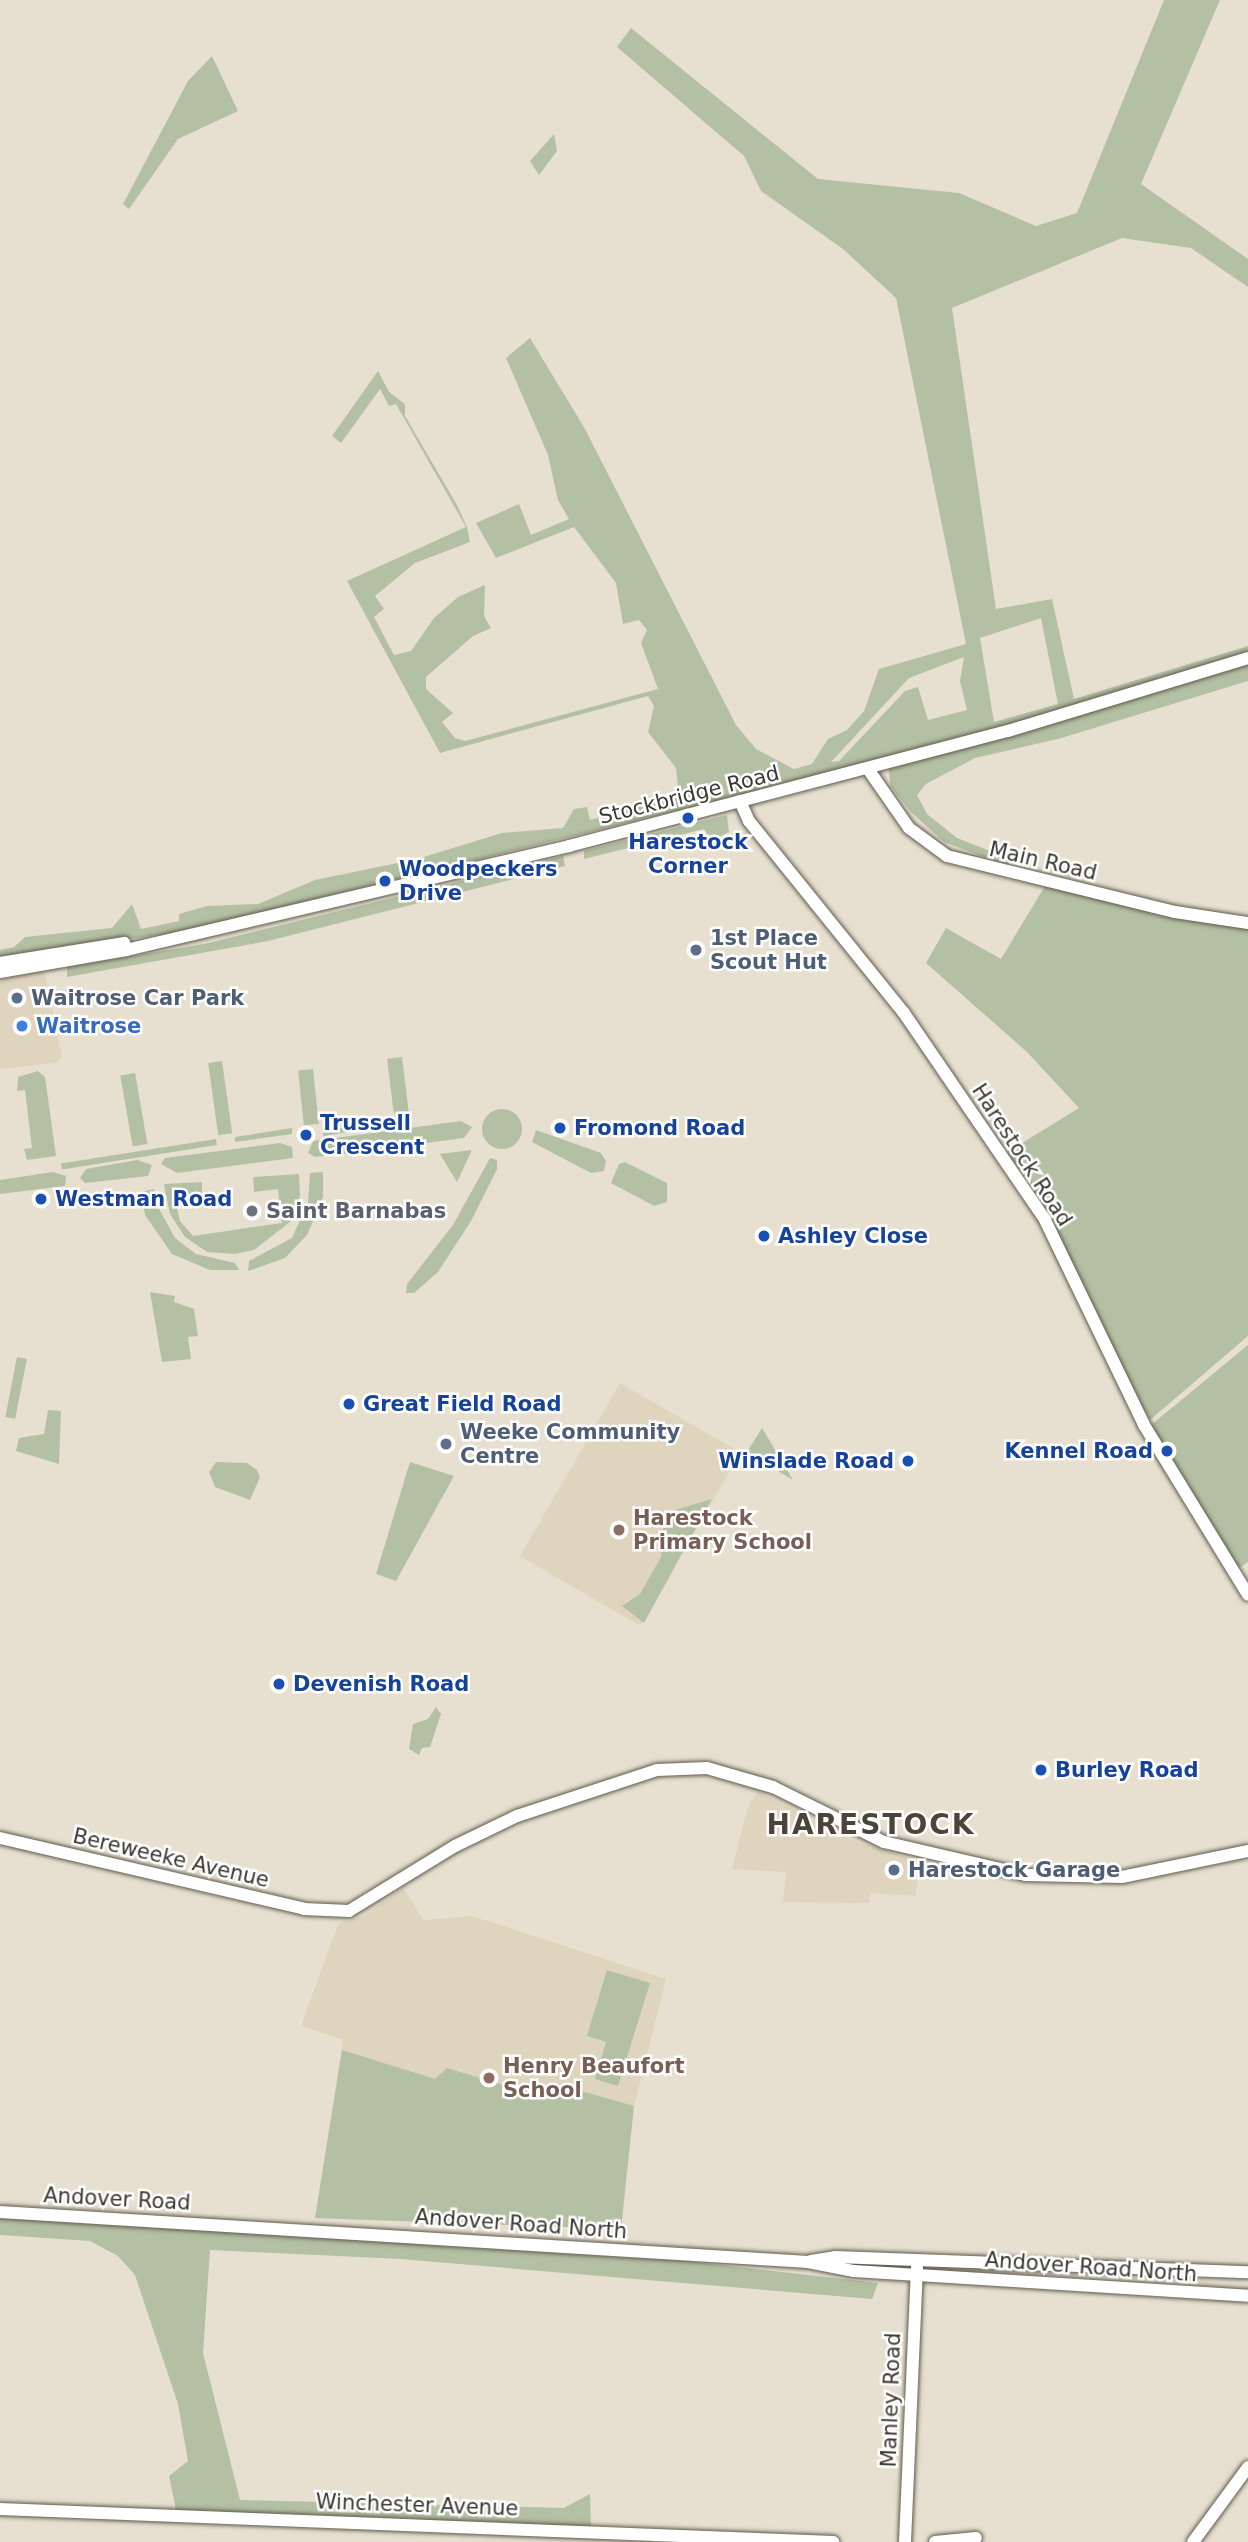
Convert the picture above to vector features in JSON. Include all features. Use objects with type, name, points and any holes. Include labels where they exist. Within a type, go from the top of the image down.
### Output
[{"type":"street","name":"Stockbridge Road","points":[[0,972],[134,946],[569,846],[869,769],[1248,658]]},
{"type":"street","name":"Main Road","points":[[869,769],[909,828],[947,856],[1175,912],[1248,923]]},
{"type":"street","name":"Harestock Road","points":[[740,802],[780,862],[904,1013],[1045,1220],[1144,1425],[1248,1595]]},
{"type":"street","name":"Stockbridge Road","points":[[0,963],[113,945],[134,946]]},
{"type":"street","name":"Bereweeke Avenue","points":[[0,1838],[240,1895],[334,1912],[369,1902],[455,1846],[517,1816],[601,1786],[680,1768],[738,1773],[884,1842],[1026,1874],[1122,1877],[1248,1852]]},
{"type":"street","name":"Andover Road","points":[[0,2212],[232,2225]]},
{"type":"street","name":"Andover Road North","points":[[232,2225],[808,2262],[832,2269],[1248,2296]]},
{"type":"street","name":"Andover Road North","points":[[808,2262],[835,2257],[1248,2273]]},
{"type":"street","name":"Manley Road","points":[[905,2542],[918,2260]]},
{"type":"street","points":[[1193,2542],[1248,2467]]},
{"type":"street","name":"Winchester Avenue","points":[[0,2509],[833,2542]]},
{"type":"street","points":[[935,2542],[976,2538]]},
{"type":"shaded area","points":[[44,970],[62,1057],[56,1063],[0,1069],[0,980]]},
{"type":"shaded area","name":"Harestock Primary School","points":[[620,1383],[740,1452],[640,1626],[520,1556]]},
{"type":"shaded area","points":[[757,1791],[854,1841],[921,1862],[915,1896],[870,1893],[869,1903],[783,1902],[786,1872],[732,1869],[747,1810]]},
{"type":"shaded area","name":"Henry Beaufort School","points":[[403,1888],[424,1920],[472,1916],[666,1979],[634,2106],[621,2229],[315,2218],[343,2040],[301,2026],[338,1924],[366,1915]]},
{"type":"green space","points":[[1164,0],[1220,0],[1141,184],[1248,259],[1248,287],[1191,248],[1122,238],[952,308],[996,609],[1052,599],[1074,699],[1248,646],[1248,681],[1058,739],[975,758],[926,784],[917,795],[927,814],[957,838],[1011,859],[1008,866],[944,842],[911,812],[891,787],[887,759],[181,932],[0,956],[0,950],[14,947],[25,937],[112,928],[132,904],[141,929],[179,921],[179,914],[207,906],[258,904],[315,880],[417,859],[502,833],[563,828],[574,809],[587,807],[590,820],[679,796],[676,768],[648,732],[654,706],[648,696],[440,753],[347,581],[466,527],[396,404],[389,406],[380,389],[341,443],[332,436],[378,371],[389,392],[405,404],[405,416],[457,505],[467,527],[470,542],[415,563],[375,596],[384,609],[374,617],[394,655],[411,651],[434,618],[458,597],[485,585],[484,616],[491,628],[473,636],[426,677],[426,689],[453,713],[442,722],[455,738],[465,741],[658,689],[641,643],[647,630],[639,620],[623,624],[616,583],[574,527],[496,558],[476,523],[519,504],[531,535],[569,519],[558,500],[548,455],[506,358],[530,338],[585,429],[736,725],[756,749],[794,769],[812,764],[828,739],[847,730],[864,711],[879,669],[966,644],[896,298],[843,249],[761,191],[744,156],[617,47],[631,28],[818,179],[959,193],[1036,226],[1077,213]],"holes":[[[1041,618],[1058,704],[994,722],[980,638]],[[964,657],[960,681],[967,710],[928,720],[918,687],[905,691],[839,761],[831,762],[909,678]]]},
{"type":"green space","points":[[212,56],[238,111],[178,139],[129,209],[123,204],[188,81]]},
{"type":"green space","points":[[554,134],[557,151],[539,175],[530,161]]},
{"type":"green space","points":[[727,815],[729,832],[711,841],[704,829],[584,859],[584,851]]},
{"type":"green space","points":[[563,856],[565,866],[268,941],[67,977],[67,967],[204,944]]},
{"type":"green space","points":[[1048,881],[1248,923],[1248,1336],[1150,1420],[1001,1156],[1079,1108],[1027,1052],[926,963],[946,928],[1001,959]]},
{"type":"green space","points":[[402,1057],[409,1112],[394,1113],[387,1059]]},
{"type":"green space","points":[[222,1061],[232,1133],[218,1135],[208,1063]]},
{"type":"green space","points":[[313,1069],[319,1124],[304,1125],[298,1071]]},
{"type":"green space","points":[[38,1071],[45,1077],[56,1156],[27,1160],[24,1149],[32,1148],[25,1090],[17,1091],[18,1077]]},
{"type":"green space","points":[[135,1073],[148,1144],[133,1147],[120,1076]]},
{"type":"green space","points":[[502,1109],[516,1115],[522,1129],[516,1143],[502,1149],[488,1143],[482,1129],[488,1115]]},
{"type":"green space","points":[[408,1115],[409,1120],[324,1137],[323,1132]]},
{"type":"green space","points":[[461,1121],[472,1127],[464,1138],[315,1157],[308,1153],[313,1141]]},
{"type":"green space","points":[[292,1128],[292,1134],[235,1142],[235,1137]]},
{"type":"green space","points":[[536,1130],[601,1153],[606,1161],[604,1171],[591,1173],[532,1142]]},
{"type":"green space","points":[[216,1139],[217,1145],[62,1169],[61,1164]]},
{"type":"green space","points":[[280,1143],[292,1147],[293,1158],[177,1173],[161,1164],[165,1158]]},
{"type":"green space","points":[[471,1152],[457,1182],[440,1154]]},
{"type":"green space","points":[[490,1158],[497,1160],[497,1169],[471,1221],[438,1272],[414,1293],[406,1293],[407,1284],[453,1225]]},
{"type":"green space","points":[[137,1160],[152,1165],[148,1176],[85,1183],[80,1178],[86,1169]]},
{"type":"green space","points":[[625,1162],[667,1183],[667,1202],[654,1206],[611,1183],[619,1164]]},
{"type":"green space","points":[[53,1172],[66,1176],[65,1186],[0,1194],[0,1180]]},
{"type":"green space","points":[[323,1172],[323,1197],[307,1235],[285,1258],[248,1271],[249,1261],[292,1238],[308,1203],[310,1173]]},
{"type":"green space","points":[[299,1174],[300,1196],[290,1222],[254,1250],[235,1254],[207,1252],[185,1237],[170,1214],[164,1184],[202,1182],[202,1202],[177,1208],[180,1221],[193,1236],[282,1223],[278,1189],[254,1192],[253,1177]]},
{"type":"green space","points":[[154,1189],[158,1207],[175,1238],[196,1254],[235,1263],[239,1270],[210,1270],[172,1254],[145,1215],[141,1192]]},
{"type":"green space","points":[[150,1292],[175,1296],[174,1302],[194,1309],[198,1336],[188,1337],[191,1359],[162,1362]]},
{"type":"green space","points":[[1248,1345],[1248,1562],[1237,1569],[1151,1425]]},
{"type":"green space","points":[[17,1357],[27,1359],[15,1419],[5,1417]]},
{"type":"green space","points":[[48,1410],[61,1411],[59,1464],[16,1451],[19,1438],[44,1434]]},
{"type":"green space","points":[[762,1428],[793,1480],[747,1452]]},
{"type":"green space","points":[[216,1462],[247,1463],[257,1470],[260,1477],[250,1500],[215,1487],[209,1472]]},
{"type":"green space","points":[[410,1462],[454,1476],[396,1581],[376,1574]]},
{"type":"green space","points":[[712,1499],[644,1623],[622,1606],[640,1594],[661,1557],[665,1513]]},
{"type":"green space","points":[[436,1707],[441,1714],[430,1747],[422,1748],[419,1755],[409,1749],[413,1724],[428,1719]]},
{"type":"green space","points":[[607,1970],[650,1983],[618,2086],[595,2079],[606,2042],[587,2036]]},
{"type":"green space","points":[[342,2050],[435,2079],[447,2068],[550,2099],[556,2084],[634,2106],[621,2229],[315,2218]]},
{"type":"green space","points":[[0,2218],[684,2261],[878,2283],[872,2299],[400,2259],[210,2250],[203,2353],[240,2500],[564,2508],[590,2494],[591,2527],[176,2510],[169,2476],[188,2461],[178,2404],[135,2275],[118,2256],[90,2241],[0,2235]]},
{"type":"place","name":"Harestock Corner","points":[[688,818]]},
{"type":"place","name":"Woodpeckers Drive","points":[[385,881]]},
{"type":"place","name":"1st Place Scout Hut","points":[[696,950]]},
{"type":"place","name":"Waitrose Car Park","points":[[17,998]]},
{"type":"place","name":"Waitrose","points":[[22,1026]]},
{"type":"place","name":"Fromond Road","points":[[560,1128]]},
{"type":"place","name":"Trussell Crescent","points":[[306,1135]]},
{"type":"place","name":"Westman Road","points":[[41,1199]]},
{"type":"place","name":"Saint Barnabas","points":[[252,1211]]},
{"type":"place","name":"Ashley Close","points":[[764,1236]]},
{"type":"place","name":"Great Field Road","points":[[349,1404]]},
{"type":"place","name":"Weeke Community Centre","points":[[446,1444]]},
{"type":"place","name":"Kennel Road","points":[[1167,1451]]},
{"type":"place","name":"Winslade Road","points":[[908,1461]]},
{"type":"place","name":"Harestock Primary School","points":[[619,1530]]},
{"type":"place","name":"Devenish Road","points":[[279,1684]]},
{"type":"place","name":"Burley Road","points":[[1041,1770]]},
{"type":"place","name":"Harestock Garage","points":[[894,1870]]},
{"type":"place","name":"Henry Beaufort School","points":[[489,2078]]},
{"type":"district","name":"HARESTOCK","points":[[871,1825]]}]
